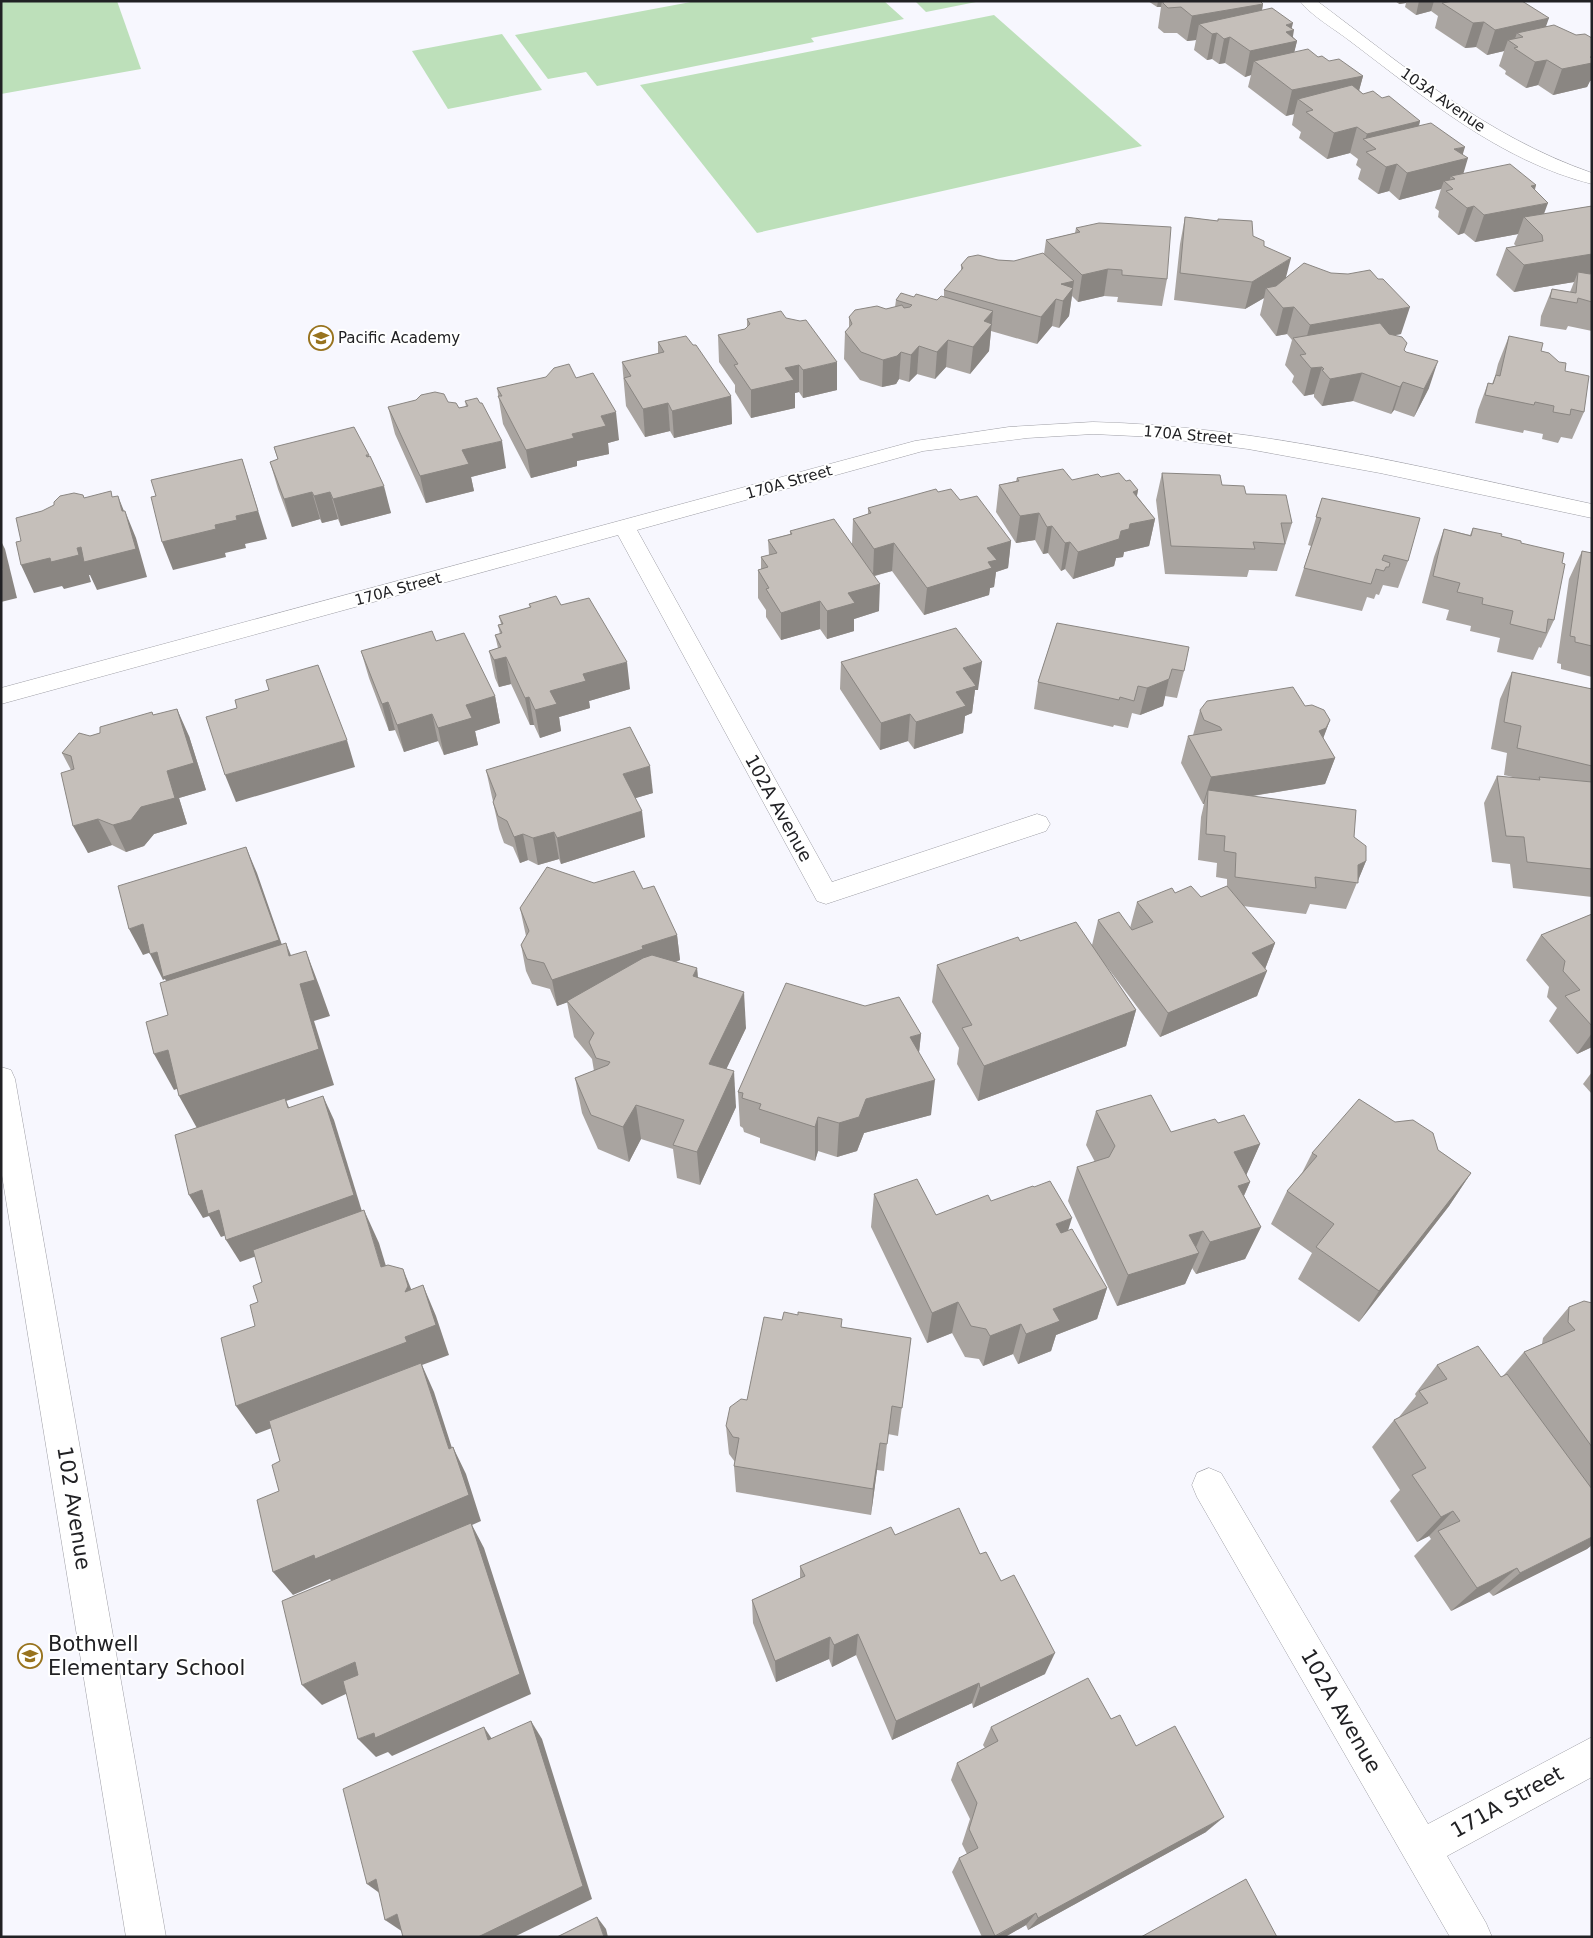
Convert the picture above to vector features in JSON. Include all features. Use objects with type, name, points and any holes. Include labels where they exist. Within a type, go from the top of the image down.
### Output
[{"type":"street","name":"103A Avenue","points":[[1307,1],[1449,108],[1476,125],[1535,157],[1592,179]]},
{"type":"street","name":"170A Street","points":[[1,696],[625,528],[922,445],[978,436],[1062,428],[1147,430],[1222,437],[1402,470],[1592,511]]},
{"type":"street","name":"102A Avenue","points":[[625,528],[826,894],[1037,824]]},
{"type":"street","name":"102 Avenue","points":[[1,1079],[146,1937]]},
{"type":"street","name":"102A Avenue","points":[[1209,1485],[1472,1937]]},
{"type":"street","name":"171A Street","points":[[1421,1849],[1592,1756]]},
{"type":"green space","points":[[1,1],[117,1],[141,69],[1,94]]},
{"type":"green space","points":[[696,1],[884,1],[904,19],[811,38],[814,42],[597,86],[586,72],[548,79],[515,35]]},
{"type":"green space","points":[[915,1],[981,1],[926,12]]},
{"type":"green space","points":[[994,15],[1142,146],[757,233],[640,85]]},
{"type":"green space","points":[[502,34],[542,90],[448,109],[412,51]]},
{"type":"building","points":[[1163,1],[1260,1],[1263,4],[1192,16],[1181,7],[1168,8]]},
{"type":"building","points":[[1453,1],[1522,1],[1549,18],[1495,30],[1484,22],[1473,23],[1442,3]]},
{"type":"building","points":[[1272,8],[1293,23],[1286,25],[1294,30],[1286,32],[1297,41],[1250,51],[1230,37],[1224,39],[1217,33],[1212,34],[1199,24]]},
{"type":"building","points":[[1554,25],[1576,35],[1585,34],[1592,38],[1592,57],[1590,57],[1592,58],[1592,63],[1562,69],[1547,60],[1535,62],[1514,48],[1518,47],[1508,40],[1523,37],[1517,33]]},
{"type":"building","points":[[1308,49],[1318,57],[1322,56],[1329,61],[1339,59],[1363,76],[1292,90],[1254,61]]},
{"type":"building","points":[[1352,85],[1363,94],[1373,91],[1382,98],[1389,96],[1420,121],[1367,134],[1357,127],[1334,133],[1306,112],[1313,110],[1298,99]]},
{"type":"building","points":[[1431,123],[1465,147],[1454,149],[1468,158],[1407,173],[1397,164],[1386,167],[1366,152],[1376,149],[1363,139]]},
{"type":"building","points":[[1510,164],[1536,185],[1531,186],[1548,203],[1484,215],[1474,206],[1467,208],[1446,191],[1453,189],[1444,181],[1455,179],[1451,176]]},
{"type":"building","points":[[1592,206],[1592,254],[1524,265],[1506,248],[1543,241],[1542,235],[1524,217]]},
{"type":"building","points":[[1185,217],[1218,221],[1218,219],[1252,221],[1253,236],[1264,241],[1264,246],[1291,258],[1252,282],[1180,273]]},
{"type":"building","points":[[1099,223],[1171,227],[1167,279],[1122,275],[1122,270],[1108,269],[1082,275],[1046,240],[1080,232],[1076,228]]},
{"type":"building","points":[[1043,253],[1074,281],[1061,284],[1073,288],[1063,301],[1056,299],[1041,317],[944,290],[963,268],[961,265],[968,257],[978,255],[998,260],[1014,261]]},
{"type":"building","points":[[1304,263],[1331,273],[1348,274],[1370,270],[1378,279],[1383,279],[1410,307],[1310,325],[1294,307],[1283,308],[1266,288],[1276,286]]},
{"type":"building","points":[[1578,272],[1592,273],[1592,302],[1578,298],[1577,303],[1550,298],[1552,289],[1576,293]]},
{"type":"building","points":[[901,293],[914,297],[916,294],[937,300],[941,296],[993,311],[984,321],[992,324],[973,347],[948,340],[937,352],[919,346],[911,355],[901,352],[897,356],[883,360],[861,352],[845,332],[852,324],[849,317],[855,310],[877,306],[886,309],[902,305],[904,308],[910,307],[912,305],[896,300]]},
{"type":"building","points":[[781,311],[786,318],[800,321],[806,320],[837,362],[803,370],[799,365],[785,368],[794,380],[751,390],[734,365],[738,364],[718,335],[745,329],[750,324],[747,319]]},
{"type":"building","points":[[1380,323],[1389,334],[1402,337],[1407,343],[1404,350],[1406,352],[1438,361],[1424,389],[1403,382],[1400,387],[1362,373],[1330,379],[1322,370],[1324,369],[1322,367],[1311,368],[1300,355],[1306,354],[1293,338]]},
{"type":"building","points":[[686,336],[693,345],[696,345],[731,396],[672,411],[668,403],[643,409],[624,378],[631,376],[622,362],[664,352],[658,342]]},
{"type":"building","points":[[1509,336],[1543,343],[1541,351],[1549,353],[1559,362],[1566,363],[1565,371],[1589,376],[1584,412],[1571,409],[1570,415],[1553,412],[1554,406],[1535,402],[1534,405],[1485,395],[1488,383],[1493,384],[1496,375],[1500,376]]},
{"type":"building","points":[[569,364],[576,378],[593,373],[616,412],[601,416],[606,426],[572,434],[574,438],[526,450],[498,396],[502,396],[497,388],[546,377],[554,368]]},
{"type":"building","points":[[435,392],[444,394],[448,402],[456,403],[459,408],[468,406],[465,401],[477,398],[482,403],[502,441],[462,450],[469,464],[420,476],[388,407],[416,400],[421,395]]},
{"type":"building","points":[[354,427],[369,455],[366,455],[367,457],[370,456],[384,486],[333,499],[330,492],[314,496],[312,492],[284,499],[270,462],[278,459],[274,447]]},
{"type":"building","points":[[242,459],[258,511],[236,516],[237,520],[215,525],[216,529],[162,542],[151,497],[156,496],[151,480]]},
{"type":"building","points":[[1063,469],[1072,480],[1098,474],[1101,477],[1119,473],[1126,481],[1130,480],[1138,490],[1133,492],[1155,519],[1130,524],[1129,529],[1121,531],[1119,539],[1078,552],[1070,542],[1065,543],[1052,526],[1047,527],[1039,513],[1020,516],[999,485],[1019,481],[1017,478]]},
{"type":"building","points":[[1162,473],[1220,475],[1222,485],[1244,486],[1246,494],[1286,495],[1292,523],[1281,523],[1285,544],[1253,542],[1255,549],[1171,546]]},
{"type":"building","points":[[936,489],[938,492],[951,489],[960,500],[977,496],[1011,541],[987,548],[997,560],[988,562],[992,568],[927,588],[894,543],[874,549],[853,519],[871,513],[868,508]]},
{"type":"building","points":[[111,491],[112,497],[118,496],[122,511],[125,511],[136,549],[84,562],[81,547],[77,548],[79,555],[51,562],[50,558],[21,565],[16,542],[21,541],[16,518],[42,511],[54,505],[54,502],[60,496],[74,493],[83,495],[84,498]]},
{"type":"building","points":[[1322,498],[1420,518],[1408,561],[1384,555],[1382,560],[1390,563],[1389,567],[1386,567],[1384,571],[1376,569],[1371,584],[1304,568],[1321,518],[1316,517]]},
{"type":"building","points":[[834,519],[880,584],[848,593],[855,603],[827,611],[820,601],[781,613],[766,589],[769,588],[758,570],[768,567],[761,557],[777,553],[768,540],[792,534],[790,531]]},
{"type":"building","points":[[1473,528],[1502,534],[1501,536],[1521,541],[1521,543],[1564,553],[1562,563],[1565,564],[1554,620],[1548,619],[1546,633],[1510,624],[1513,611],[1482,604],[1483,598],[1457,592],[1460,583],[1433,576],[1444,529],[1471,536]]},
{"type":"building","points":[[1582,551],[1592,553],[1592,646],[1575,642],[1575,637],[1570,636]]},
{"type":"building","points":[[556,596],[561,605],[589,598],[627,662],[583,674],[586,681],[550,691],[557,704],[535,710],[529,697],[525,698],[506,657],[494,660],[489,651],[501,647],[495,635],[502,633],[498,625],[503,624],[499,616],[531,607],[529,604]]},
{"type":"building","points":[[1057,623],[1189,647],[1184,671],[1172,669],[1169,679],[1147,688],[1138,686],[1134,701],[1120,697],[1119,700],[1038,682]]},
{"type":"building","points":[[956,628],[982,662],[963,668],[976,686],[956,692],[966,706],[916,722],[910,714],[881,723],[841,662]]},
{"type":"building","points":[[432,631],[436,641],[464,633],[495,696],[466,705],[472,718],[438,728],[432,714],[397,725],[388,702],[382,704],[361,651]]},
{"type":"building","points":[[318,665],[347,740],[225,775],[206,717],[237,708],[235,700],[269,690],[266,680]]},
{"type":"building","points":[[1512,672],[1592,689],[1592,766],[1517,748],[1521,726],[1504,722]]},
{"type":"building","points":[[1293,687],[1305,706],[1312,705],[1324,710],[1330,720],[1326,728],[1319,731],[1335,758],[1211,777],[1188,736],[1222,730],[1220,727],[1204,720],[1200,710],[1207,701]]},
{"type":"building","points":[[177,709],[194,763],[167,771],[175,798],[141,807],[131,820],[113,825],[98,819],[73,826],[61,773],[74,769],[71,756],[62,753],[79,733],[90,736],[100,733],[100,727],[152,712],[153,715]]},
{"type":"building","points":[[630,727],[650,766],[623,774],[642,811],[557,838],[554,832],[533,838],[523,834],[514,837],[507,821],[498,816],[493,802],[496,795],[486,770]]},
{"type":"building","points":[[1497,776],[1540,780],[1539,777],[1592,782],[1592,869],[1527,862],[1524,837],[1506,836]]},
{"type":"building","points":[[1208,790],[1356,810],[1354,837],[1366,846],[1366,861],[1358,865],[1358,883],[1315,877],[1316,888],[1235,877],[1236,853],[1224,851],[1225,836],[1206,834]]},
{"type":"building","points":[[246,847],[279,940],[163,977],[157,952],[150,954],[143,924],[129,929],[118,886]]},
{"type":"building","points":[[547,867],[594,883],[634,871],[643,889],[654,886],[677,935],[642,946],[643,949],[552,980],[544,963],[527,959],[521,945],[529,931],[520,908]]},
{"type":"building","points":[[1191,886],[1201,897],[1227,886],[1275,943],[1252,953],[1267,971],[1168,1013],[1098,920],[1119,912],[1132,930],[1153,922],[1137,902],[1172,888],[1175,893]]},
{"type":"building","points":[[1592,914],[1592,1026],[1565,996],[1580,990],[1563,971],[1565,961],[1541,935]]},
{"type":"building","points":[[1076,922],[1136,1010],[984,1066],[962,1028],[972,1025],[937,965],[1018,937],[1020,941]]},
{"type":"building","points":[[286,943],[289,956],[306,951],[315,980],[300,984],[319,1049],[179,1096],[168,1050],[154,1054],[146,1022],[168,1015],[160,983]]},
{"type":"building","points":[[652,955],[697,968],[693,976],[744,992],[709,1064],[734,1071],[697,1152],[673,1145],[684,1120],[636,1105],[623,1127],[591,1115],[575,1078],[608,1065],[610,1062],[596,1058],[589,1042],[594,1033],[567,1001],[643,958]]},
{"type":"building","points":[[786,983],[865,1006],[899,997],[921,1034],[910,1037],[935,1080],[866,1099],[859,1117],[839,1123],[818,1117],[815,1127],[759,1109],[761,1104],[742,1098],[743,1093],[738,1092]]},
{"type":"building","points":[[1151,1095],[1171,1132],[1215,1119],[1218,1123],[1244,1115],[1260,1144],[1234,1152],[1250,1182],[1238,1186],[1261,1227],[1210,1242],[1203,1231],[1189,1235],[1199,1253],[1128,1275],[1077,1167],[1109,1157],[1115,1146],[1096,1111]]},
{"type":"building","points":[[323,1096],[354,1195],[226,1240],[219,1210],[208,1214],[202,1190],[189,1195],[175,1135],[285,1098],[288,1108]]},
{"type":"building","points":[[1359,1099],[1395,1122],[1413,1120],[1433,1133],[1438,1150],[1471,1173],[1379,1291],[1316,1247],[1334,1224],[1287,1191],[1317,1156],[1312,1153]]},
{"type":"building","points":[[917,1179],[936,1215],[988,1195],[991,1201],[1050,1181],[1072,1218],[1056,1224],[1061,1233],[1072,1229],[1107,1288],[1053,1309],[1060,1321],[1026,1334],[1021,1324],[990,1336],[986,1329],[971,1326],[958,1302],[932,1313],[874,1194]]},
{"type":"building","points":[[364,1210],[381,1267],[388,1265],[403,1269],[408,1286],[405,1292],[423,1285],[436,1325],[405,1337],[407,1342],[236,1406],[221,1338],[255,1326],[250,1305],[258,1302],[253,1286],[262,1282],[253,1250]]},
{"type":"building","points":[[1584,1301],[1592,1303],[1592,1447],[1524,1352],[1575,1330],[1568,1322],[1569,1307]]},
{"type":"building","points":[[784,1312],[798,1315],[798,1312],[842,1319],[841,1327],[911,1338],[902,1408],[892,1406],[887,1444],[880,1443],[873,1489],[734,1466],[739,1438],[733,1437],[726,1426],[730,1407],[741,1399],[747,1400],[764,1317],[782,1320]]},
{"type":"building","points":[[1478,1346],[1501,1377],[1507,1374],[1592,1489],[1592,1537],[1520,1573],[1517,1568],[1477,1588],[1438,1531],[1460,1521],[1453,1511],[1441,1517],[1412,1475],[1426,1468],[1394,1420],[1428,1403],[1419,1391],[1447,1379],[1437,1365]]},
{"type":"building","points":[[421,1363],[449,1449],[453,1447],[469,1495],[315,1559],[314,1555],[273,1572],[257,1500],[279,1491],[272,1465],[280,1461],[269,1421]]},
{"type":"building","points":[[959,1508],[980,1554],[986,1552],[1001,1581],[1014,1575],[1055,1653],[980,1688],[979,1683],[896,1721],[858,1634],[834,1645],[830,1637],[775,1661],[752,1600],[805,1576],[800,1566],[891,1527],[895,1535]]},
{"type":"building","points":[[471,1523],[520,1674],[375,1738],[374,1733],[358,1739],[343,1681],[358,1675],[355,1662],[302,1685],[282,1601]]},
{"type":"building","points":[[1088,1678],[1111,1719],[1120,1715],[1136,1746],[1175,1726],[1224,1817],[1038,1918],[1036,1913],[995,1936],[959,1858],[978,1848],[969,1829],[977,1803],[957,1763],[998,1741],[991,1727]]},
{"type":"building","points":[[531,1721],[583,1886],[478,1937],[403,1937],[397,1914],[385,1920],[376,1879],[367,1884],[343,1789],[484,1727],[488,1740]]},
{"type":"building","points":[[1246,1879],[1277,1937],[1141,1937]]},
{"type":"building","points":[[597,1917],[604,1937],[557,1937]]},
{"type":"place","name":"Pacific Academy","points":[[321,338]]},
{"type":"place","name":"Bothwell Elementary School","points":[[30,1656]]}]
